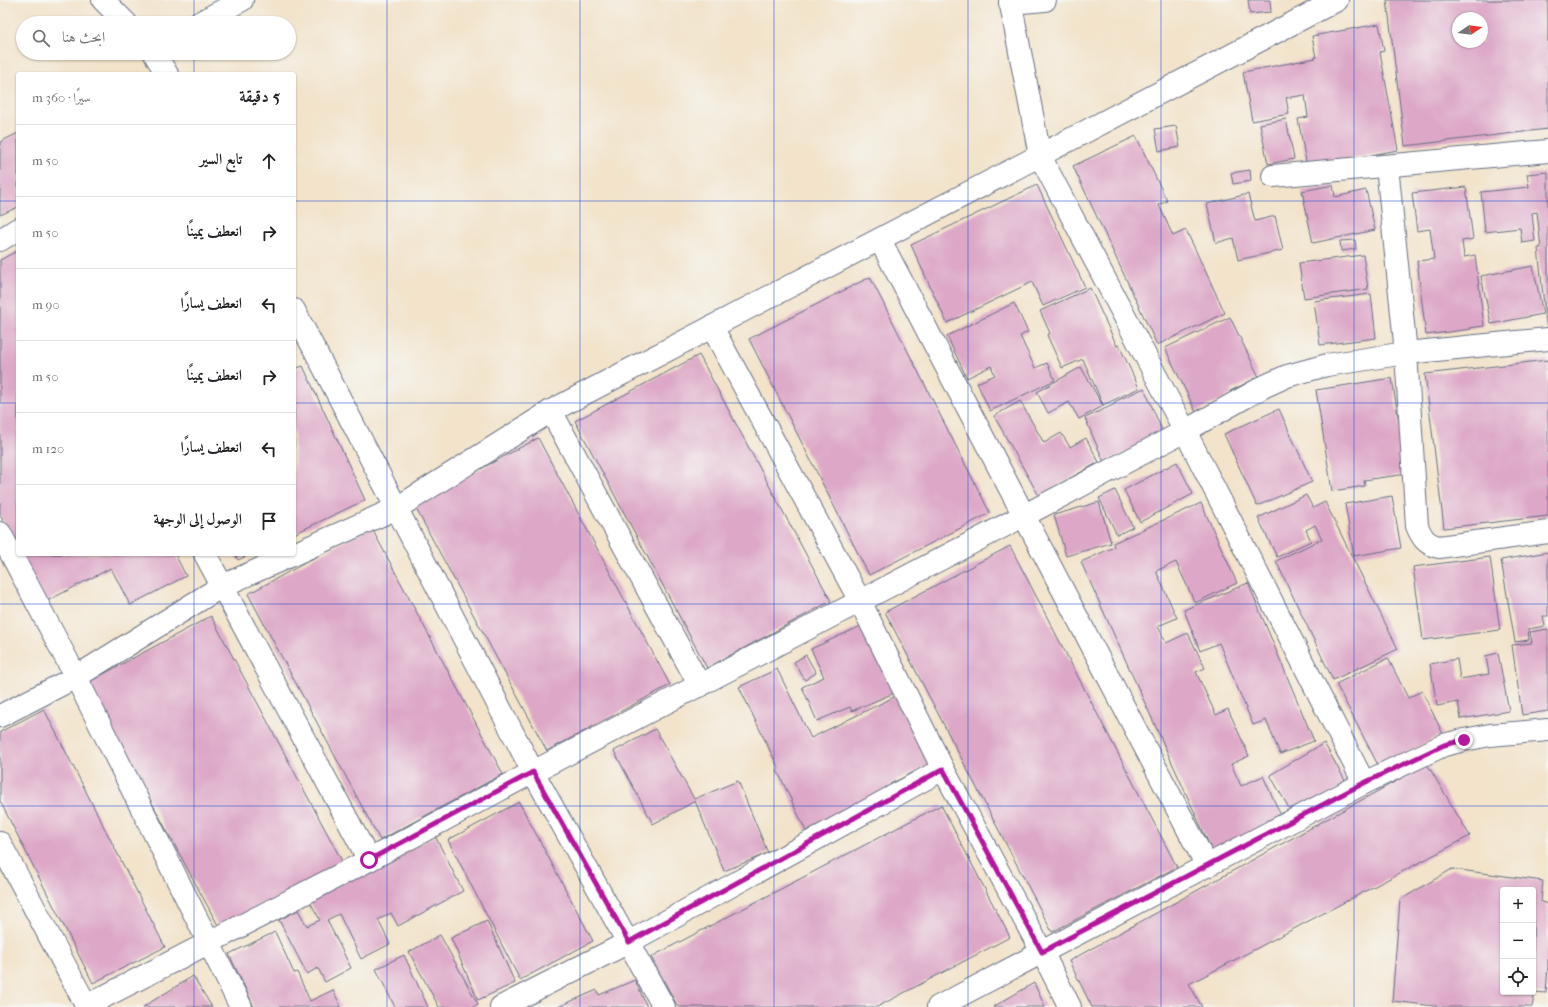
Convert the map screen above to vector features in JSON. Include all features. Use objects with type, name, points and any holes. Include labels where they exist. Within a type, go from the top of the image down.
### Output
[{"type":"street","points":[[103,0],[119,16]]},
{"type":"street","points":[[212,16],[242,0]]},
{"type":"street","points":[[1045,0],[1010,2],[1040,156],[1185,431],[1364,783]]},
{"type":"street","points":[[296,553],[397,508],[551,411],[1337,0]]},
{"type":"street","points":[[158,60],[166,72]]},
{"type":"street","points":[[1273,176],[1548,151]]},
{"type":"street","points":[[1387,166],[1406,353],[1417,526],[1422,538],[1430,544],[1439,547],[1548,532]]},
{"type":"street","points":[[0,240],[16,230]]},
{"type":"street","points":[[880,240],[1207,866]]},
{"type":"street","points":[[296,314],[533,772],[664,1007]]},
{"type":"street","points":[[712,327],[860,601],[943,769],[1070,1007]]},
{"type":"street","points":[[0,843],[87,1006],[208,942],[369,860],[533,772],[1185,431],[1265,386],[1287,376],[1327,365],[1406,353],[1548,339]]},
{"type":"street","points":[[551,411],[700,686]]},
{"type":"street","points":[[0,533],[76,677],[241,1007]]},
{"type":"street","points":[[206,556],[369,860]]},
{"type":"street","points":[[0,716],[76,677],[222,586],[290,556]]},
{"type":"street","points":[[938,1007],[1364,783],[1451,743],[1490,735],[1548,730]]},
{"type":"street","points":[[501,1007],[629,942],[943,769]]},
{"type":"building","points":[[1248,0],[1270,0],[1271,12],[1250,14]]},
{"type":"building","points":[[1387,0],[1548,0],[1548,129],[1405,146]]},
{"type":"building","points":[[1379,24],[1384,51],[1380,52],[1398,150],[1307,167],[1298,119],[1308,117],[1305,95],[1286,98],[1289,114],[1252,121],[1243,72],[1316,58],[1312,36]]},
{"type":"building","points":[[1286,119],[1294,159],[1268,164],[1260,124]]},
{"type":"building","points":[[1176,126],[1180,147],[1159,151],[1155,129]]},
{"type":"building","points":[[16,134],[16,208],[0,215],[0,142]]},
{"type":"building","points":[[1136,136],[1167,201],[1159,205],[1173,236],[1186,230],[1225,313],[1157,345],[1073,166]]},
{"type":"building","points":[[1250,170],[1251,181],[1233,184],[1231,173]]},
{"type":"building","points":[[1548,172],[1548,324],[1546,324],[1538,248],[1541,248],[1537,212],[1532,213],[1535,241],[1522,243],[1520,228],[1485,232],[1481,192],[1529,187],[1527,174]]},
{"type":"building","points":[[1037,185],[1085,287],[1043,306],[1032,282],[947,323],[911,245]]},
{"type":"building","points":[[1333,185],[1335,197],[1366,190],[1375,230],[1313,243],[1302,191]]},
{"type":"building","points":[[1466,187],[1473,239],[1462,241],[1464,257],[1475,255],[1484,326],[1426,335],[1417,261],[1434,259],[1430,229],[1417,231],[1412,193]]},
{"type":"building","points":[[1248,194],[1255,221],[1275,216],[1283,250],[1238,260],[1233,238],[1216,243],[1207,204]]},
{"type":"building","points":[[1355,240],[1356,249],[1341,251],[1340,241]]},
{"type":"building","points":[[16,252],[16,545],[0,515],[0,260]]},
{"type":"building","points":[[1363,255],[1368,289],[1304,298],[1299,263]]},
{"type":"building","points":[[1533,266],[1543,314],[1491,324],[1481,276]]},
{"type":"building","points":[[870,277],[990,513],[869,575],[749,339]]},
{"type":"building","points":[[1090,288],[1117,346],[1119,345],[1139,388],[1103,405],[1083,359],[1062,368],[1047,335],[1050,333],[1040,311]]},
{"type":"building","points":[[1371,294],[1376,338],[1320,345],[1314,301]]},
{"type":"building","points":[[1014,303],[1028,332],[1020,336],[1035,368],[1047,363],[1055,380],[990,411],[977,383],[995,375],[991,366],[967,378],[947,336]]},
{"type":"building","points":[[1230,317],[1259,377],[1230,391],[1232,394],[1196,412],[1165,348]]},
{"type":"building","points":[[699,355],[831,601],[707,668],[575,421]]},
{"type":"building","points":[[1548,360],[1548,516],[1444,528],[1425,374]]},
{"type":"building","points":[[303,366],[365,500],[296,533],[296,368]]},
{"type":"building","points":[[1081,367],[1103,406],[1079,419],[1069,402],[1048,413],[1037,392]]},
{"type":"building","points":[[1392,378],[1407,474],[1364,480],[1365,486],[1332,491],[1316,390]]},
{"type":"building","points":[[1144,388],[1164,435],[1104,462],[1085,418]]},
{"type":"building","points":[[1020,401],[1044,443],[1061,433],[1070,447],[1086,438],[1099,462],[1039,496],[994,416]]},
{"type":"building","points":[[1279,409],[1312,482],[1257,506],[1224,434]]},
{"type":"building","points":[[538,438],[670,685],[547,751],[414,505]]},
{"type":"building","points":[[1177,462],[1193,494],[1140,522],[1124,490]]},
{"type":"building","points":[[1115,490],[1133,527],[1117,535],[1099,498]]},
{"type":"building","points":[[1306,495],[1313,508],[1325,502],[1398,649],[1333,680],[1276,561],[1322,539],[1315,525],[1306,530],[1311,541],[1277,557],[1258,518]]},
{"type":"building","points":[[1392,496],[1401,548],[1354,556],[1345,504]]},
{"type":"building","points":[[1099,502],[1111,543],[1066,556],[1054,515]]},
{"type":"building","points":[[1201,503],[1237,583],[1195,603],[1176,562],[1156,571],[1177,618],[1158,626],[1166,643],[1188,633],[1205,668],[1196,672],[1216,715],[1228,709],[1249,756],[1231,764],[1241,786],[1263,776],[1283,820],[1213,853],[1081,562],[1114,547],[1113,543]]},
{"type":"building","points":[[371,527],[503,774],[380,840],[248,594]]},
{"type":"building","points":[[1010,546],[1177,867],[1052,932],[885,612]]},
{"type":"building","points":[[1548,552],[1548,616],[1543,616],[1545,626],[1528,629],[1529,640],[1515,642],[1501,560]]},
{"type":"building","points":[[21,556],[176,556],[186,576],[130,605],[111,568],[45,602]]},
{"type":"building","points":[[236,556],[247,556],[238,560]]},
{"type":"building","points":[[1490,557],[1500,630],[1423,640],[1413,567]]},
{"type":"building","points":[[1248,583],[1314,741],[1280,754],[1266,720],[1253,725],[1219,643],[1200,651],[1184,610]]},
{"type":"building","points":[[211,616],[343,863],[220,929],[87,683]]},
{"type":"building","points":[[863,625],[894,693],[852,711],[850,707],[817,721],[802,687],[824,677],[811,649]]},
{"type":"building","points":[[1548,629],[1548,711],[1522,715],[1512,645],[1532,643],[1530,632]]},
{"type":"building","points":[[1498,653],[1509,711],[1461,719],[1458,702],[1437,706],[1430,664],[1457,659],[1460,679],[1489,674],[1486,656]]},
{"type":"building","points":[[806,655],[816,673],[805,680],[794,662]]},
{"type":"building","points":[[1388,658],[1408,698],[1422,691],[1443,734],[1379,767],[1336,684]]},
{"type":"building","points":[[777,669],[811,738],[896,696],[929,765],[890,784],[892,789],[806,831],[777,770],[779,769],[739,687]]},
{"type":"building","points":[[44,709],[165,947],[93,983],[0,801],[0,732]]},
{"type":"building","points":[[655,729],[694,799],[738,781],[768,853],[724,871],[695,801],[653,824],[614,751]]},
{"type":"building","points":[[1324,743],[1347,784],[1293,815],[1270,775]]},
{"type":"building","points":[[1427,764],[1470,836],[1189,984],[1202,1007],[1092,1007],[1069,961]]},
{"type":"building","points":[[519,802],[593,941],[520,980],[448,840]]},
{"type":"building","points":[[941,805],[1010,937],[877,1007],[678,1007],[651,957]]},
{"type":"building","points":[[435,836],[463,891],[398,926],[391,913],[378,920],[390,944],[361,959],[339,914],[327,920],[351,968],[325,982],[318,968],[307,974],[279,920],[298,910],[307,926],[320,920],[309,900]]},
{"type":"building","points":[[1452,869],[1543,881],[1541,902],[1548,904],[1548,966],[1546,993],[1536,992],[1536,887],[1500,887],[1500,995],[1534,995],[1532,1007],[1443,1007],[1392,1001],[1400,900]]},
{"type":"building","points":[[487,921],[515,983],[478,1000],[451,938]]},
{"type":"building","points":[[275,932],[294,973],[297,972],[310,1001],[333,990],[341,1007],[254,1007],[229,954]]},
{"type":"building","points":[[440,935],[478,1004],[473,1007],[439,1007],[409,952]]},
{"type":"building","points":[[404,955],[428,1007],[395,1007],[376,969]]},
{"type":"building","points":[[193,976],[212,1007],[143,1007]]},
{"type":"building","points":[[635,980],[647,1007],[558,1007],[597,990],[599,995]]},
{"type":"building","points":[[1034,983],[1045,1007],[993,1007]]},
{"type":"route","points":[[369,860],[533,772],[629,942],[943,769],[1042,952],[1364,783],[1444,745],[1464,740]]}]
